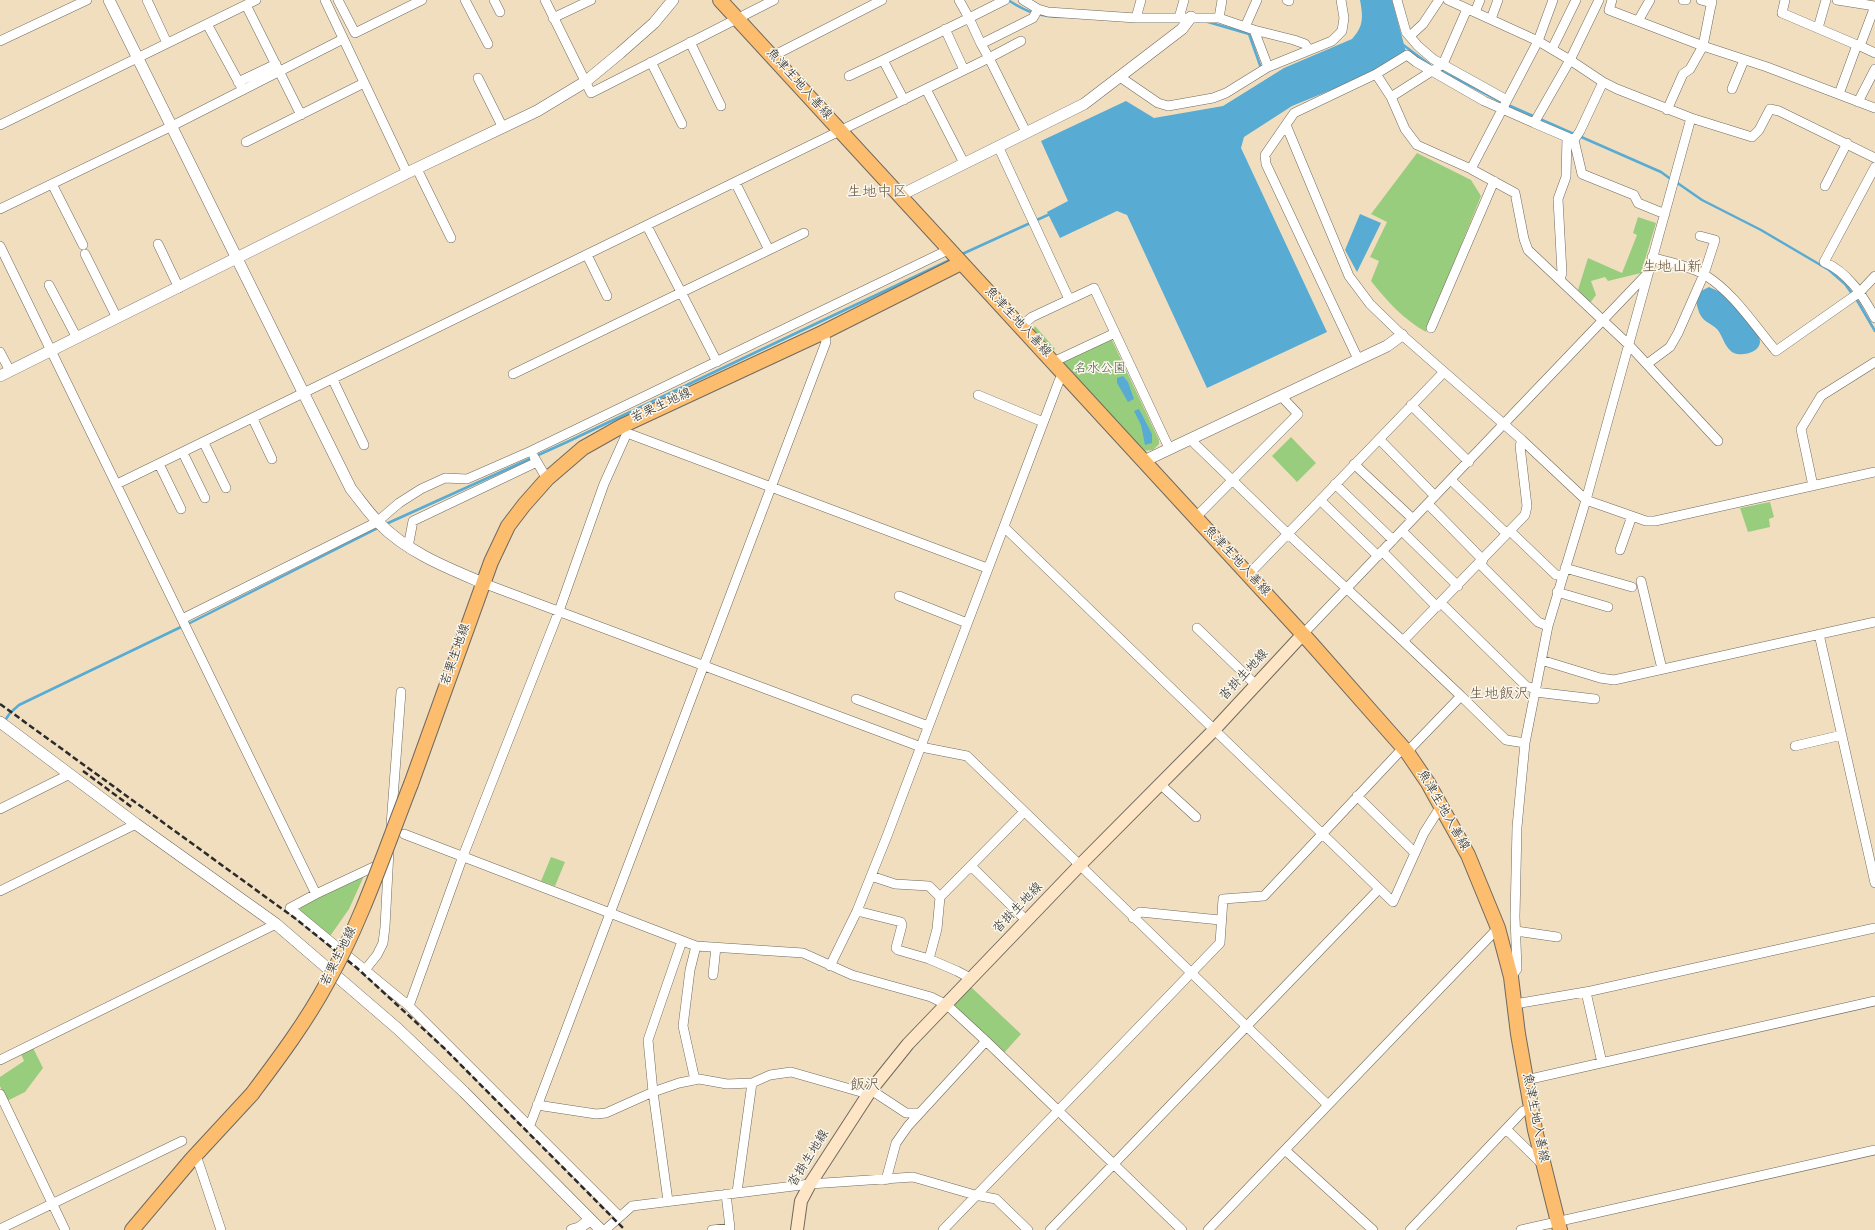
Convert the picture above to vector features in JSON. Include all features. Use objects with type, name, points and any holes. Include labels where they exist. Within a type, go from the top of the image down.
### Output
[{"type":"main road","name":"魚津生地入善線","points":[[720,0],[948,250],[1303,634],[1405,750],[1441,806],[1468,855],[1498,928],[1511,977],[1526,1080],[1542,1164],[1559,1226]]},
{"type":"main road","name":"若栗生地線","points":[[132,1230],[196,1155],[252,1094],[294,1037],[328,983],[354,930],[411,784],[483,583],[508,526],[547,479],[583,448],[624,430],[961,263]]},
{"type":"main road","name":"沓掛生地線","points":[[797,1230],[801,1201],[810,1184],[870,1092],[908,1044],[1079,866],[1214,729],[1303,634]]},
{"type":"street","points":[[0,41],[87,0]]},
{"type":"street","points":[[109,0],[351,489],[377,522],[417,553],[483,583],[703,667],[920,747],[967,756],[1079,866],[1328,1105]]},
{"type":"street","points":[[147,0],[167,43]]},
{"type":"street","points":[[0,125],[256,0]]},
{"type":"street","points":[[325,0],[364,83],[450,238]]},
{"type":"street","points":[[338,0],[355,33],[422,0]]},
{"type":"street","points":[[465,0],[488,44]]},
{"type":"street","points":[[494,0],[500,12]]},
{"type":"street","points":[[545,0],[591,93],[774,0]]},
{"type":"street","points":[[554,18],[591,0]]},
{"type":"street","points":[[0,352],[5,373],[179,288],[412,171],[537,111],[585,82],[654,23],[673,0]]},
{"type":"street","points":[[772,56],[882,0]]},
{"type":"street","points":[[960,0],[1026,132]]},
{"type":"street","points":[[849,76],[1004,2],[1005,0]]},
{"type":"street","points":[[1136,18],[1141,0]]},
{"type":"street","points":[[1179,18],[1184,0]]},
{"type":"street","points":[[1219,18],[1222,0]]},
{"type":"street","points":[[1257,0],[1249,28],[1268,68]]},
{"type":"street","points":[[1120,78],[1158,103],[1168,106],[1213,98],[1226,93],[1268,68],[1332,41],[1342,31],[1344,18],[1341,0]]},
{"type":"street","points":[[1397,0],[1406,32],[1418,46],[1433,59],[1507,100]]},
{"type":"street","points":[[1410,36],[1423,24],[1440,0]]},
{"type":"street","points":[[1448,0],[1538,41],[1603,82],[1667,110],[1752,137],[1759,130],[1770,109],[1779,111],[1875,158]]},
{"type":"street","points":[[1391,97],[1443,64],[1471,10],[1480,0]]},
{"type":"street","points":[[1491,19],[1498,0]]},
{"type":"street","points":[[1471,169],[1538,41],[1553,0]]},
{"type":"street","points":[[1552,49],[1576,0]]},
{"type":"street","points":[[1534,123],[1570,60],[1599,0]]},
{"type":"street","points":[[1612,0],[1609,10],[1702,46],[1875,108]]},
{"type":"street","points":[[1638,21],[1650,0]]},
{"type":"street","points":[[1667,110],[1683,74],[1690,69],[1702,46],[1712,2],[1700,0]]},
{"type":"street","points":[[1785,0],[1782,13],[1875,53]]},
{"type":"street","points":[[1818,28],[1826,0]]},
{"type":"street","points":[[1837,0],[1875,6],[1839,94]]},
{"type":"street","points":[[1025,1],[1038,9],[1048,12],[1136,18],[1219,18],[1300,42],[1305,44],[1308,50]]},
{"type":"street","points":[[246,5],[301,115]]},
{"type":"street","points":[[982,44],[1033,18],[1038,9]]},
{"type":"street","points":[[899,196],[1084,104],[1120,78],[1182,29],[1191,17]]},
{"type":"street","points":[[207,24],[240,86]]},
{"type":"street","points":[[945,29],[964,70]]},
{"type":"street","points":[[0,209],[172,126],[240,86],[343,39]]},
{"type":"street","points":[[117,484],[304,395],[1021,41]]},
{"type":"street","points":[[690,42],[721,106]]},
{"type":"street","points":[[1358,359],[1266,164],[1265,155],[1294,114],[1376,74],[1407,55],[1432,72],[1502,110],[1571,139],[1582,174],[1634,195],[1638,203],[1665,214]]},
{"type":"street","points":[[883,60],[904,100]]},
{"type":"street","points":[[1732,90],[1744,60]]},
{"type":"street","points":[[651,62],[682,124]]},
{"type":"street","points":[[1858,102],[1875,69]]},
{"type":"street","points":[[1376,74],[1391,97],[1405,129],[1418,145],[1471,169],[1515,193],[1524,239],[1528,250],[1629,345],[1718,441]]},
{"type":"street","points":[[478,78],[503,128]]},
{"type":"street","points":[[1560,279],[1562,273],[1558,199],[1566,176],[1571,139],[1583,124],[1603,82]]},
{"type":"street","points":[[246,142],[364,83]]},
{"type":"street","points":[[926,88],[964,163]]},
{"type":"street","points":[[1511,977],[1517,969],[1517,827],[1525,743],[1548,626],[1563,571],[1586,500],[1691,118]]},
{"type":"street","points":[[1286,125],[1349,276],[1370,304],[1402,335],[1522,440],[1586,500],[1646,521],[1655,521],[1875,472]]},
{"type":"street","points":[[1824,186],[1846,143]]},
{"type":"street","points":[[998,146],[1069,300]]},
{"type":"street","points":[[1875,167],[1824,262],[1832,266],[1860,292],[1875,318]]},
{"type":"street","points":[[1432,328],[1494,181]]},
{"type":"street","points":[[735,182],[769,250]]},
{"type":"street","points":[[52,184],[118,318]]},
{"type":"street","points":[[647,226],[717,362]]},
{"type":"street","points":[[513,374],[804,233]]},
{"type":"street","points":[[1647,364],[1670,347],[1678,333],[1704,274],[1715,240],[1700,236]]},
{"type":"street","points":[[158,244],[179,288]]},
{"type":"street","points":[[0,246],[316,894]]},
{"type":"street","points":[[182,619],[377,522],[399,503],[421,489],[445,478],[467,479],[531,451],[948,250]]},
{"type":"street","points":[[587,255],[606,296]]},
{"type":"street","points":[[1652,257],[1704,274],[1720,287],[1740,307],[1776,351],[1860,292],[1875,276]]},
{"type":"street","points":[[1303,634],[1648,273]]},
{"type":"street","points":[[49,285],[77,338]]},
{"type":"street","points":[[1020,327],[1032,317],[1094,288],[1169,448]]},
{"type":"street","points":[[530,1125],[609,912],[826,342],[824,332]]},
{"type":"street","points":[[1053,362],[1115,333]]},
{"type":"street","points":[[1144,461],[1387,346],[1402,335]]},
{"type":"street","points":[[1813,486],[1801,429],[1821,396],[1875,362]]},
{"type":"street","points":[[1248,575],[1444,372]]},
{"type":"street","points":[[830,966],[857,911],[871,876],[1043,422],[1059,381],[1064,374]]},
{"type":"street","points":[[333,380],[364,445]]},
{"type":"street","points":[[978,395],[1043,422]]},
{"type":"street","points":[[1195,518],[1298,414],[1281,396]]},
{"type":"street","points":[[1411,405],[1469,462]]},
{"type":"street","points":[[253,419],[272,459]]},
{"type":"street","points":[[408,1006],[463,856],[559,611],[624,430],[987,568]]},
{"type":"street","points":[[1191,438],[1194,443],[1287,533],[1506,740],[1525,743]]},
{"type":"street","points":[[1379,439],[1436,496]]},
{"type":"street","points":[[1403,641],[1458,586],[1525,515],[1527,506],[1520,446],[1522,440]]},
{"type":"street","points":[[204,443],[226,488]]},
{"type":"street","points":[[531,451],[547,479]]},
{"type":"street","points":[[183,453],[205,498]]},
{"type":"street","points":[[408,547],[413,520],[537,462]]},
{"type":"street","points":[[159,464],[181,509]]},
{"type":"street","points":[[1354,464],[1413,519]]},
{"type":"street","points":[[1451,480],[1556,574],[1563,571],[1632,588]]},
{"type":"street","points":[[1335,484],[1393,540]]},
{"type":"street","points":[[1320,500],[1439,605],[1526,686],[1535,690],[1595,699]]},
{"type":"street","points":[[1428,504],[1538,622],[1548,626]]},
{"type":"street","points":[[1620,550],[1632,516]]},
{"type":"street","points":[[1004,527],[1393,902],[1414,852],[1424,832],[1441,806]]},
{"type":"street","points":[[1402,531],[1458,586]]},
{"type":"street","points":[[1641,580],[1662,669]]},
{"type":"street","points":[[1558,592],[1608,607]]},
{"type":"street","points":[[899,596],[967,623]]},
{"type":"street","points":[[1541,660],[1600,678],[1614,680],[1875,622]]},
{"type":"street","points":[[1197,628],[1256,685]]},
{"type":"street","points":[[1819,634],[1875,883]]},
{"type":"street","points":[[365,970],[377,955],[383,943],[401,692]]},
{"type":"street","points":[[942,1230],[1190,972],[1220,943],[1220,920],[1223,898],[1264,896],[1357,796],[1461,696]]},
{"type":"street","points":[[856,699],[928,726]]},
{"type":"street","points":[[0,722],[136,824],[276,924],[398,1029],[464,1092],[601,1230]]},
{"type":"street","points":[[1795,746],[1842,735]]},
{"type":"street","points":[[0,809],[70,774]]},
{"type":"street","points":[[1160,784],[1196,817]]},
{"type":"street","points":[[1357,796],[1414,852]]},
{"type":"street","points":[[929,959],[937,928],[940,897],[1024,812]]},
{"type":"street","points":[[0,891],[136,824]]},
{"type":"street","points":[[404,834],[696,946],[803,953],[852,975],[931,997],[947,1005],[1182,1230]]},
{"type":"street","points":[[388,860],[290,908],[408,1006],[530,1125],[619,1216]]},
{"type":"street","points":[[971,866],[1026,921]]},
{"type":"street","points":[[871,876],[896,884],[929,886],[940,897]]},
{"type":"street","points":[[1050,1230],[1379,889]]},
{"type":"street","points":[[857,911],[901,922],[896,948],[898,950],[929,959],[972,979]]},
{"type":"street","points":[[1133,918],[1140,912],[1220,920]]},
{"type":"street","points":[[0,1060],[276,924]]},
{"type":"street","points":[[1208,1230],[1498,928]]},
{"type":"street","points":[[1515,1004],[1586,992],[1875,928]]},
{"type":"street","points":[[1516,931],[1557,937]]},
{"type":"street","points":[[668,1201],[653,1092],[648,1040],[682,941]]},
{"type":"street","points":[[695,1080],[683,1026],[690,970],[696,946]]},
{"type":"street","points":[[713,975],[716,947]]},
{"type":"street","points":[[1586,992],[1602,1063]]},
{"type":"street","points":[[1526,1080],[1875,1001]]},
{"type":"street","points":[[886,1180],[896,1143],[920,1113],[986,1041]]},
{"type":"street","points":[[537,1105],[596,1114],[606,1114],[653,1092],[699,1079],[727,1084],[752,1083],[770,1075],[792,1072],[870,1092],[906,1113],[920,1113]]},
{"type":"street","points":[[737,1192],[752,1083]]},
{"type":"street","points":[[0,1094],[66,1230]]},
{"type":"street","points":[[1410,1230],[1523,1111],[1531,1109]]},
{"type":"street","points":[[1506,1129],[1542,1164]]},
{"type":"street","points":[[0,1229],[182,1141]]},
{"type":"street","points":[[1285,1150],[1373,1230]]},
{"type":"street","points":[[1521,1230],[1559,1226],[1875,1150]]},
{"type":"street","points":[[196,1155],[220,1230]]},
{"type":"street","points":[[605,1230],[632,1206],[810,1184],[913,1177],[975,1195],[996,1199],[1028,1230]]},
{"type":"street","points":[[712,1230],[730,1228],[726,1194]]},
{"type":"street","points":[[572,1230],[579,1228],[590,1220]]},
{"type":"green space","points":[[1417,153],[1471,180],[1481,196],[1426,332],[1396,309],[1371,281],[1379,261],[1370,257],[1387,222],[1371,214]]},
{"type":"green space","points":[[1638,217],[1656,223],[1641,273],[1608,281],[1605,277],[1591,281],[1596,295],[1590,303],[1578,290],[1588,258],[1622,273],[1637,235],[1633,233]]},
{"type":"green space","points":[[1035,326],[1055,349],[1050,352],[1032,332]]},
{"type":"green space","name":"名水公園","points":[[1111,338],[1159,440],[1159,444],[1153,450],[1141,451],[1060,363]]},
{"type":"green space","points":[[1291,437],[1316,463],[1297,482],[1272,456]]},
{"type":"green space","points":[[1770,502],[1774,517],[1769,519],[1770,527],[1748,532],[1740,508]]},
{"type":"green space","points":[[551,857],[565,862],[555,886],[541,881]]},
{"type":"green space","points":[[364,876],[349,909],[328,939],[299,915],[301,905]]},
{"type":"green space","points":[[971,987],[1021,1034],[1004,1053],[953,1005]]},
{"type":"green space","points":[[33,1048],[43,1068],[25,1092],[7,1101],[0,1086],[0,1077],[24,1061],[21,1054]]},
{"type":"water","points":[[1360,0],[1392,0],[1406,52],[1363,77],[1292,106],[1244,137],[1241,148],[1327,332],[1207,388],[1127,215],[1117,211],[1060,238],[1047,212],[1068,201],[1041,141],[1126,101],[1154,118],[1223,106],[1284,68],[1352,39],[1359,30],[1362,21]]},
{"type":"water","points":[[1360,214],[1381,223],[1357,272],[1345,250]]},
{"type":"water","points":[[1709,287],[1719,291],[1725,296],[1756,330],[1760,342],[1759,346],[1753,352],[1739,354],[1732,352],[1727,347],[1717,329],[1702,318],[1696,301],[1701,291]]},
{"type":"water","points":[[1123,376],[1128,382],[1134,399],[1128,402],[1117,383],[1117,378]]},
{"type":"water","points":[[1139,409],[1152,434],[1152,443],[1145,445],[1141,425],[1134,411]]},
{"type":"waterway","points":[[1008,0],[1034,13],[1064,17]]},
{"type":"waterway","points":[[1208,22],[1249,34],[1261,68]]},
{"type":"waterway","points":[[1402,44],[1430,65]]},
{"type":"waterway","points":[[1438,69],[1501,102]]},
{"type":"waterway","points":[[1508,105],[1574,134]]},
{"type":"waterway","points":[[1579,136],[1661,172],[1672,180]]},
{"type":"waterway","points":[[1676,182],[1702,200],[1761,230],[1829,270],[1845,284],[1858,302],[1875,331]]},
{"type":"waterway","points":[[960,255],[1050,214]]},
{"type":"waterway","points":[[386,524],[567,442],[952,259]]},
{"type":"waterway","points":[[188,624],[380,527]]},
{"type":"waterway","points":[[4,722],[10,713],[19,705],[183,626]]},
{"type":"railway","points":[[0,704],[296,919],[357,968],[444,1048],[625,1230]]},
{"type":"railway","points":[[83,771],[133,808]]},
{"type":"district","name":"生地中区","points":[[877,194]]},
{"type":"district","name":"生地山新","points":[[1672,269]]},
{"type":"district","name":"生地飯沢","points":[[1499,696]]},
{"type":"district","name":"飯沢","points":[[865,1087]]}]
